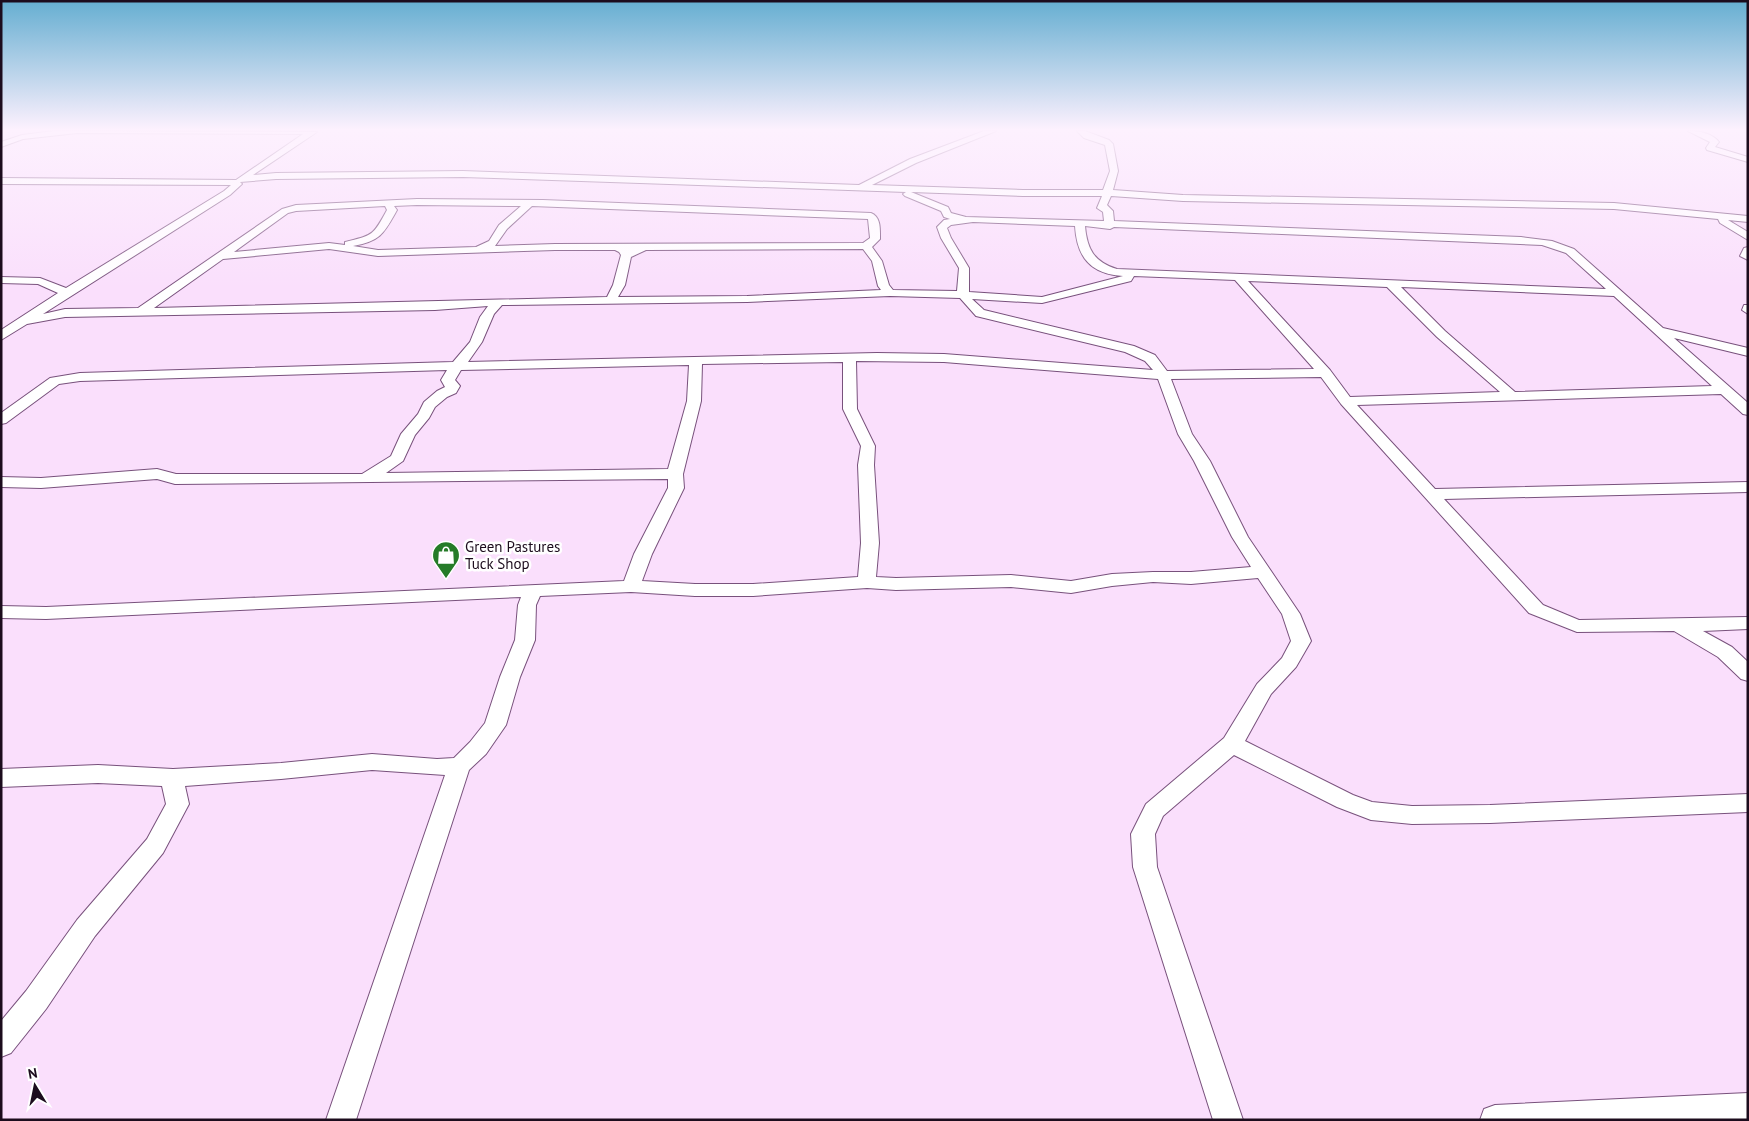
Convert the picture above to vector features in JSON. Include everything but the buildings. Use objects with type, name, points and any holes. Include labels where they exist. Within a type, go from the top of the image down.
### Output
[{"type":"street","points":[[1,336],[67,292],[227,193],[237,183]]},
{"type":"street","points":[[726,183],[1107,194],[1130,193],[1183,198],[1614,206],[1748,219]]},
{"type":"street","points":[[859,188],[868,183]]},
{"type":"street","points":[[878,183],[945,209],[948,219]]},
{"type":"street","points":[[1110,183],[1102,205],[1102,208],[1108,211],[1110,226]]},
{"type":"street","points":[[142,311],[285,211],[296,208],[390,206],[410,202],[529,203],[871,216],[874,220],[875,239],[866,246],[555,247],[378,253],[329,246]]},
{"type":"street","points":[[476,250],[492,243],[503,227],[529,203]]},
{"type":"street","points":[[368,251],[383,229],[390,206]]},
{"type":"street","points":[[1723,218],[1723,221],[1728,226],[1748,236]]},
{"type":"street","points":[[948,219],[1560,245],[1661,331],[1748,411]]},
{"type":"street","points":[[948,219],[942,227],[946,238],[964,268],[963,294],[980,313],[1048,328],[1142,353],[1150,358],[1163,375],[1185,434],[1202,461],[1240,537],[1291,614],[1302,640],[1289,662],[1264,689],[1232,744],[1154,810],[1143,834],[1145,867],[1228,1120]]},
{"type":"street","points":[[1080,225],[1080,239],[1085,255],[1095,265],[1105,269],[1130,273],[1616,293]]},
{"type":"street","points":[[221,256],[329,246],[376,238]]},
{"type":"street","points":[[866,246],[877,261],[884,286],[890,293]]},
{"type":"street","points":[[610,302],[619,286],[626,255],[624,250],[616,247]]},
{"type":"street","points":[[626,255],[644,247]]},
{"type":"street","points":[[1748,250],[1745,256],[1748,257]]},
{"type":"street","points":[[25,321],[65,313],[435,306],[499,302],[610,302],[890,293],[963,294],[1042,300],[1112,284],[1127,279],[1130,273]]},
{"type":"street","points":[[1239,278],[1325,373],[1346,401],[1536,609],[1544,614],[1577,626],[1748,622]]},
{"type":"street","points":[[1,280],[40,281],[67,292]]},
{"type":"street","points":[[1391,284],[1441,334],[1513,397]]},
{"type":"street","points":[[364,478],[384,468],[398,458],[408,434],[424,415],[428,405],[442,394],[451,390],[453,386],[448,380],[455,367],[477,341],[483,320],[499,302]]},
{"type":"street","points":[[51,303],[59,311],[65,313]]},
{"type":"street","points":[[1661,331],[1716,346],[1748,352]]},
{"type":"street","points":[[1693,362],[1702,350],[1748,340]]},
{"type":"street","points":[[1,420],[54,381],[68,378],[571,363],[849,358],[944,358],[1163,375],[1325,373]]},
{"type":"street","points":[[849,358],[850,409],[868,446],[866,465],[870,543],[867,582]]},
{"type":"street","points":[[631,586],[643,554],[676,488],[675,474],[694,401],[696,362]]},
{"type":"street","points":[[1346,401],[1724,390]]},
{"type":"street","points":[[1,482],[49,482],[157,474],[192,479],[675,474]]},
{"type":"street","points":[[1432,494],[1748,487]]},
{"type":"street","points":[[1,612],[46,613],[464,592],[631,586],[694,590],[753,590],[867,582],[896,584],[1011,581],[1071,586],[1112,580],[1153,577],[1191,578],[1262,572]]},
{"type":"street","points":[[341,1120],[459,766],[478,748],[495,725],[510,677],[525,640],[527,605],[533,590]]},
{"type":"street","points":[[1678,625],[1725,652],[1748,674]]},
{"type":"street","points":[[1232,744],[1345,801],[1371,811],[1412,815],[1490,814],[1748,803]]},
{"type":"street","points":[[1,778],[98,774],[173,778],[372,762],[437,767],[459,766]]},
{"type":"street","points":[[1,1043],[36,1000],[86,928],[155,846],[178,804],[174,793],[173,778]]},
{"type":"street","points":[[1495,1120],[1580,1118],[1748,1108]]},
{"type":"place","name":"Green Pastures Tuck Shop","points":[[446,579]]}]
